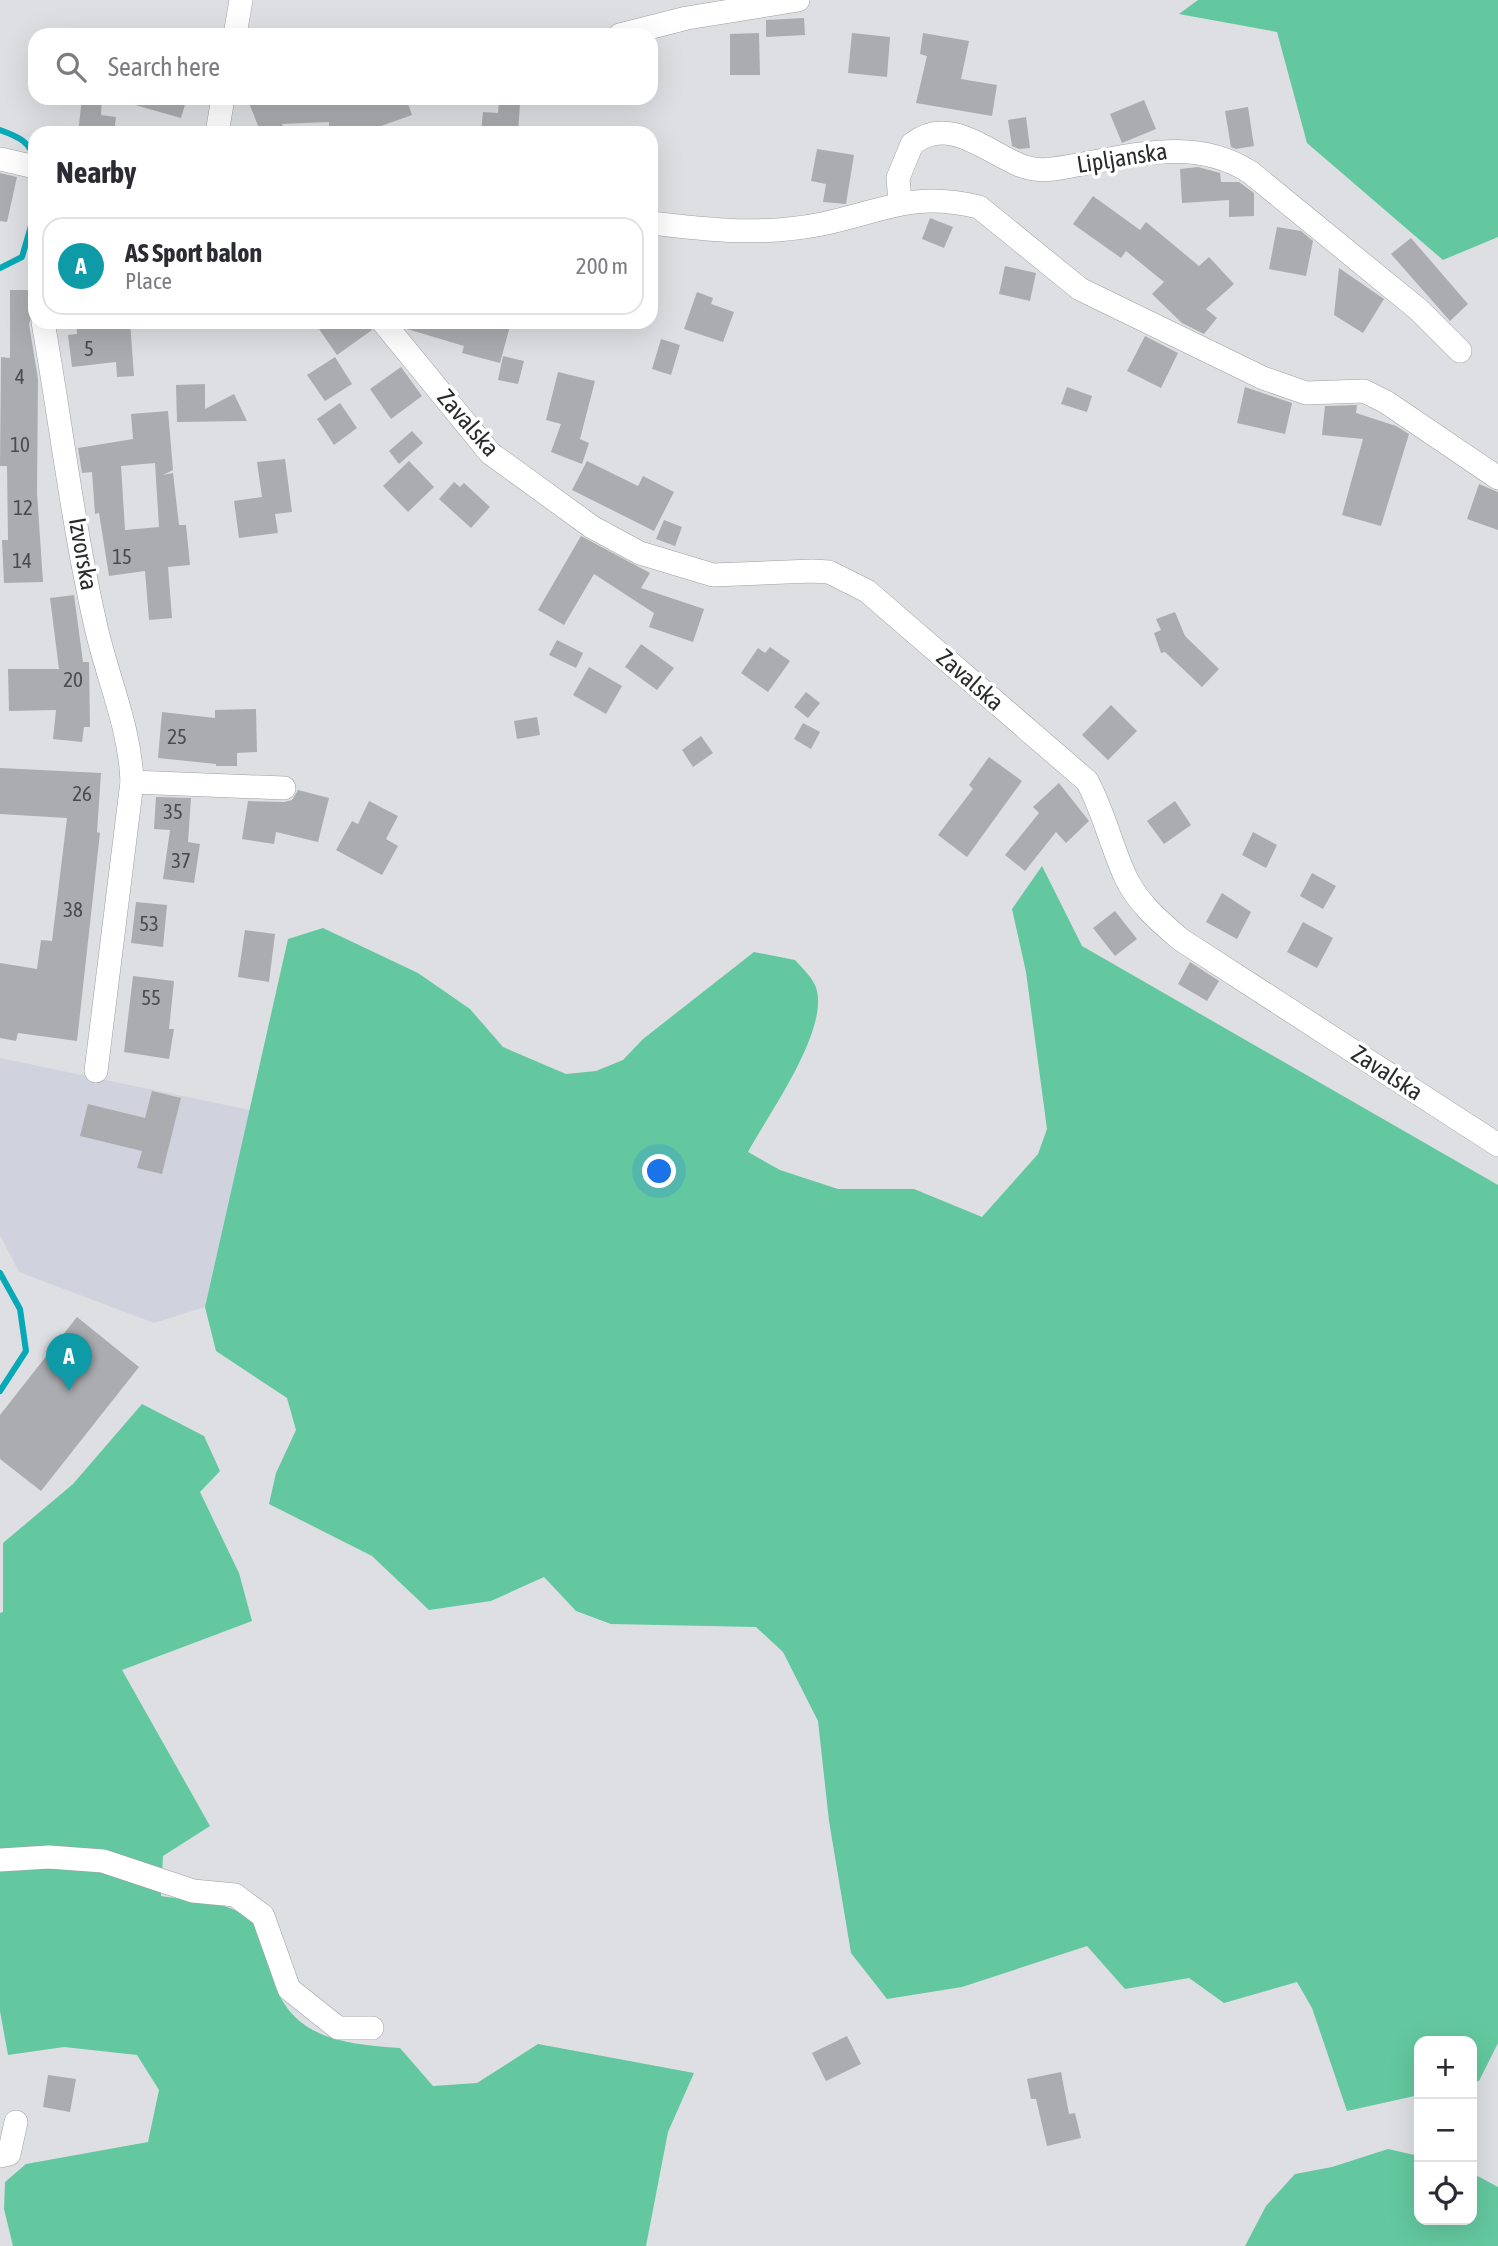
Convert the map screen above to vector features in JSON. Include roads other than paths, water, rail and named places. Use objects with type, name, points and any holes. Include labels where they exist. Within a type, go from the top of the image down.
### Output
[{"type":"street","points":[[236,28],[242,0]]},
{"type":"street","points":[[648,28],[687,18],[798,0]]},
{"type":"street","points":[[218,126],[222,105]]},
{"type":"street","name":"Lipljanska","points":[[900,202],[898,178],[912,144],[936,133],[954,133],[973,139],[1011,162],[1041,172],[1154,151],[1179,150],[1212,154],[1250,172],[1419,310],[1460,351]]},
{"type":"street","points":[[658,224],[738,233],[821,225],[900,202],[958,202],[979,207],[1080,289],[1263,378],[1306,393],[1364,391],[1386,402],[1498,478]]},
{"type":"street","name":"Izvorska","points":[[44,329],[96,629],[122,710],[131,755],[132,782],[96,1071]]},
{"type":"street","name":"Zavalska","points":[[389,329],[490,453],[592,527],[640,553],[713,575],[829,572],[867,591],[1087,781],[1100,803],[1126,878],[1153,917],[1180,939],[1498,1145]]},
{"type":"street","points":[[132,782],[284,788]]},
{"type":"street","points":[[0,1860],[49,1857],[103,1861],[193,1891],[235,1895],[263,1916],[289,1989],[338,2028],[372,2028]]},
{"type":"street","points":[[0,2157],[9,2154],[16,2122]]},
{"type":"waterway","points":[[0,130],[18,137],[28,146]]},
{"type":"waterway","points":[[0,268],[22,257],[28,236]]},
{"type":"waterway","points":[[0,1273],[20,1309],[26,1351],[0,1391]]},
{"type":"place","name":"AS Sport balon","points":[[69,1391]]}]
